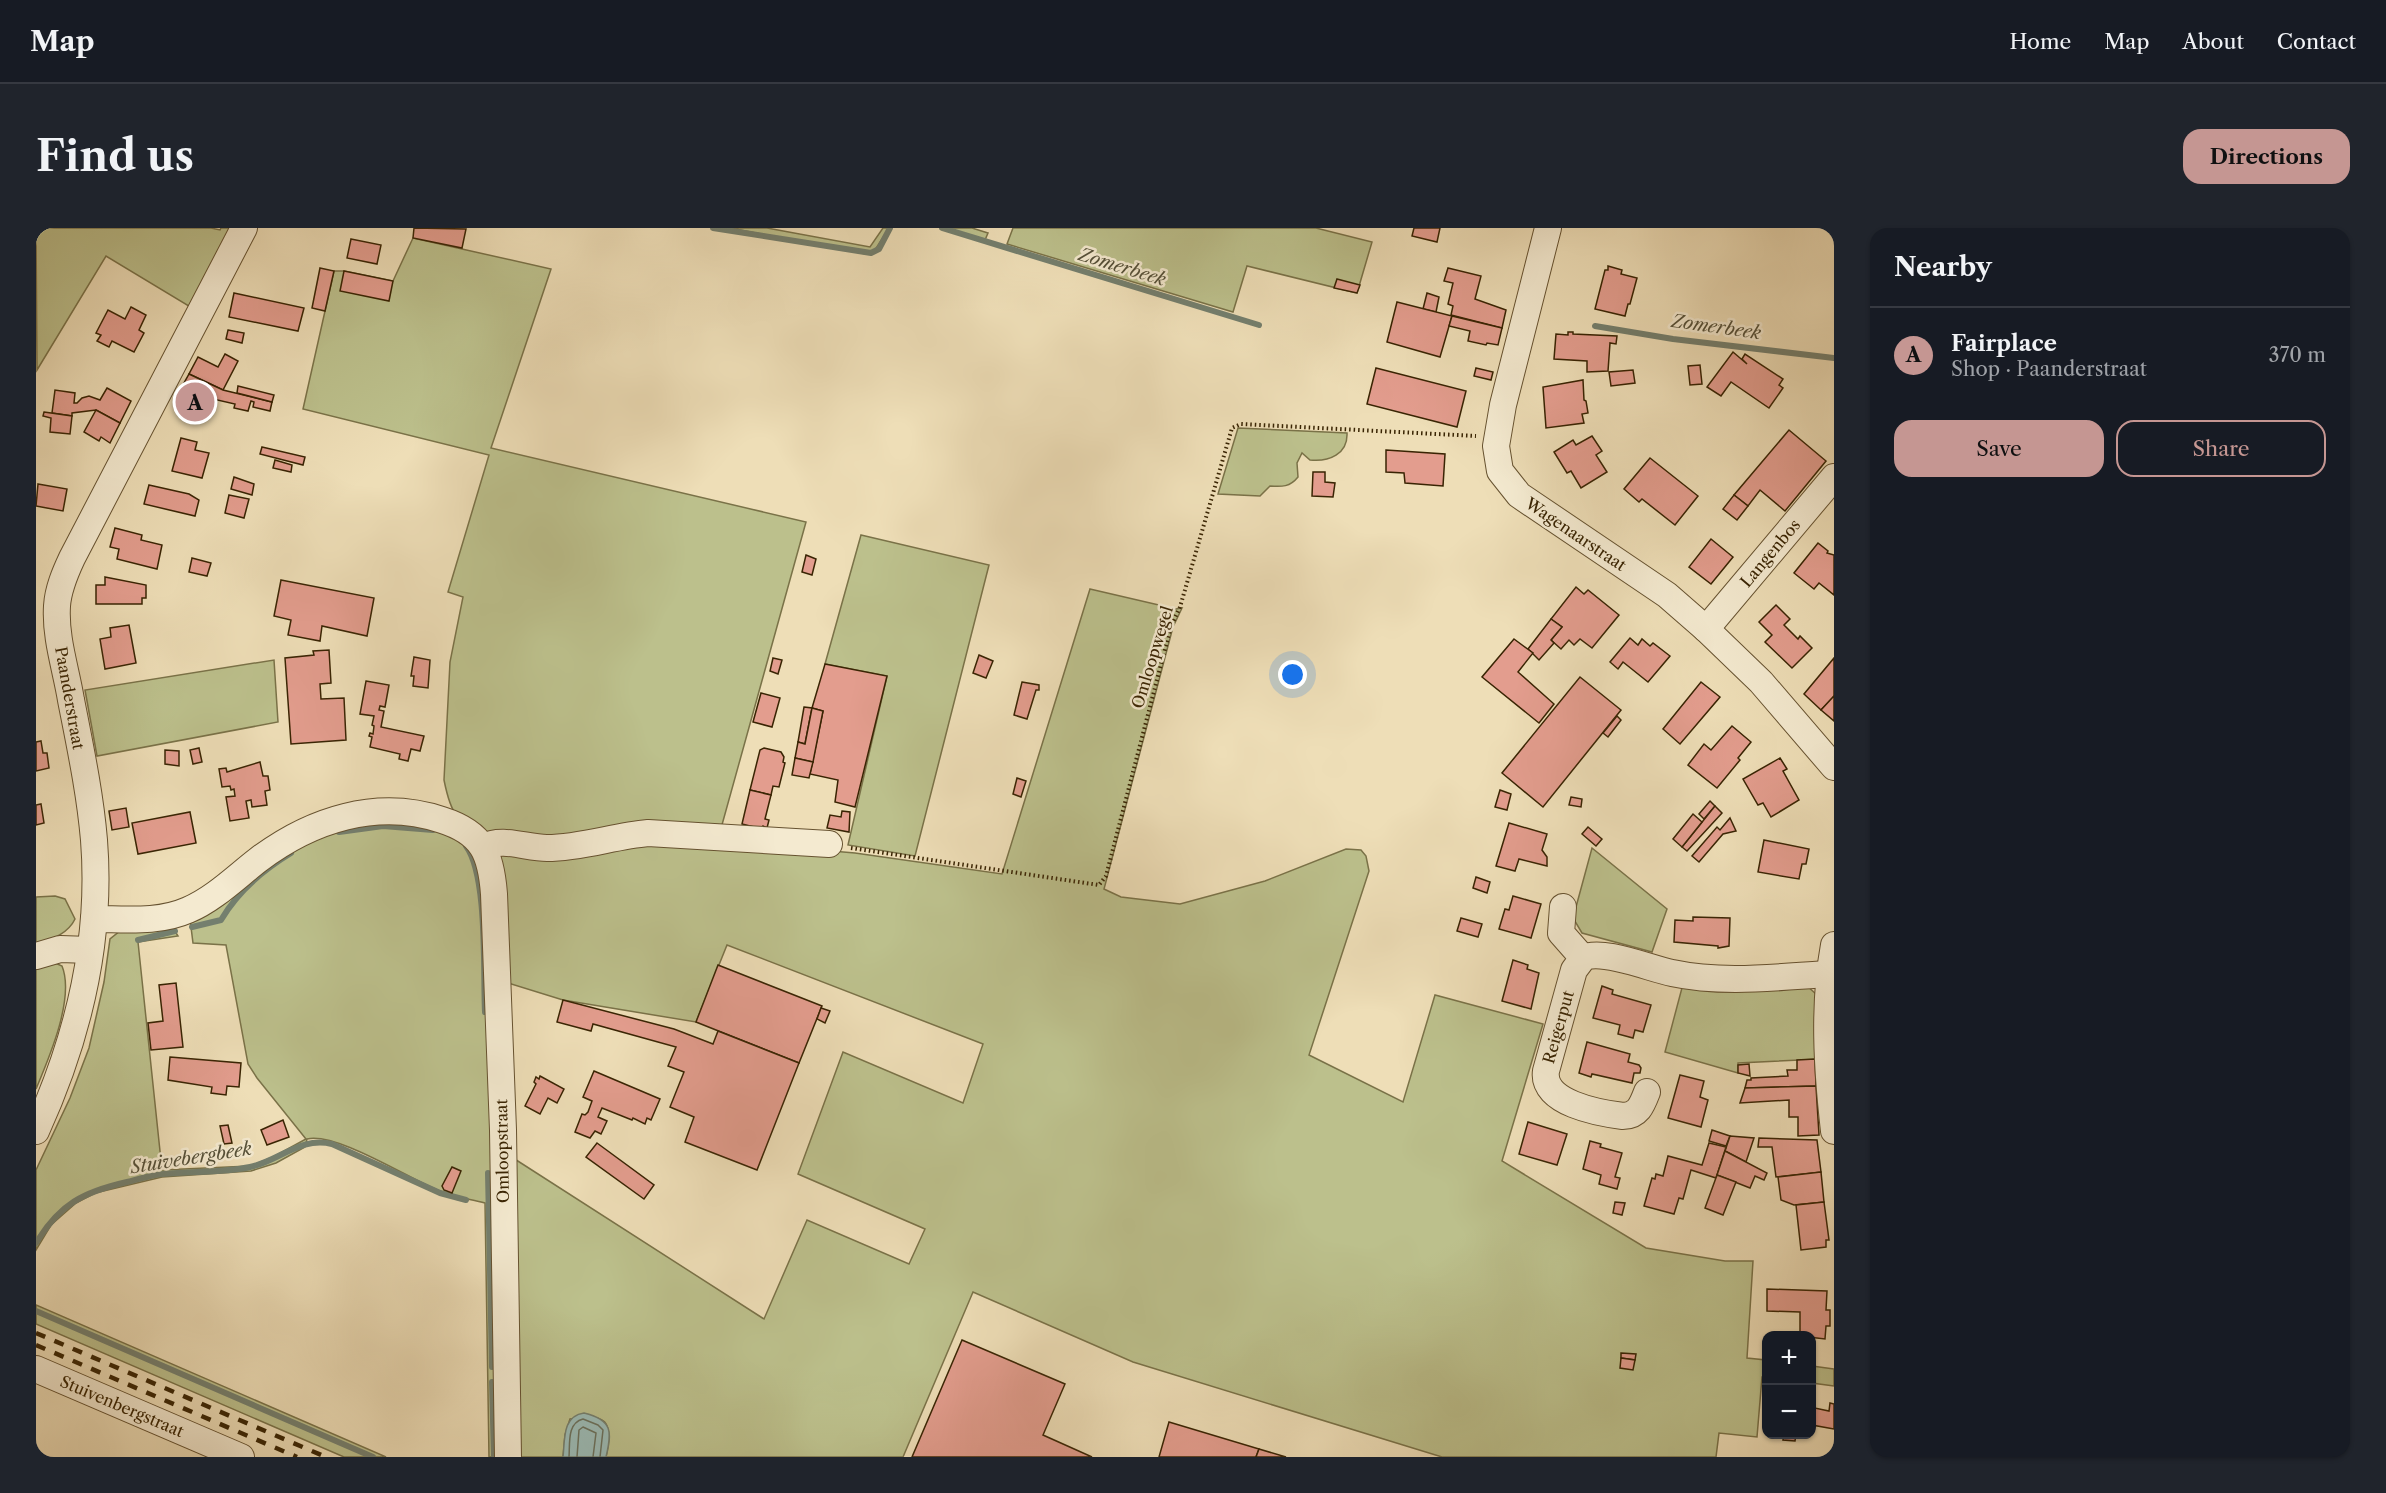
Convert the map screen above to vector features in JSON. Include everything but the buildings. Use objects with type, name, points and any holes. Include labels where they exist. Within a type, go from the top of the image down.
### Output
[{"type":"street","name":"Paanderstraat","points":[[36,1131],[76,1027],[90,950],[96,885],[93,837],[71,700],[59,642],[58,594],[72,558],[244,228]]},
{"type":"street","name":"Wagenaarstraat","points":[[1548,228],[1503,405],[1497,455],[1500,471],[1520,495],[1667,596],[1706,629],[1761,682],[1834,767]]},
{"type":"street","name":"Langenbos","points":[[1706,629],[1834,477]]},
{"type":"street","points":[[94,919],[163,918],[188,910],[224,888],[296,834],[327,822],[364,812],[402,811],[433,817],[467,831],[483,847],[501,843],[561,847],[648,833],[829,844]]},
{"type":"street","name":"Omloopstraat","points":[[483,847],[492,866],[494,894],[503,1130],[508,1457]]},
{"type":"street","points":[[1563,908],[1561,933],[1583,958],[1599,955],[1671,973],[1704,978],[1828,974]]},
{"type":"street","points":[[1834,945],[1828,974],[1827,1018],[1834,1131]]},
{"type":"street","points":[[36,956],[60,949],[90,950]]},
{"type":"street","name":"Reigerput","points":[[1583,958],[1573,974],[1546,1071],[1547,1084],[1552,1092],[1563,1100],[1623,1116],[1631,1115],[1638,1110],[1647,1092]]},
{"type":"street","name":"Stuivenbergstraat","points":[[36,1369],[241,1457]]},
{"type":"path","name":"Omloopwegel","points":[[829,844],[1100,885],[1106,876],[1171,626],[1180,607],[1232,428],[1241,424],[1498,438]]},
{"type":"green space","points":[[36,228],[211,228],[220,230],[221,228],[233,228],[192,308],[106,256],[37,370]]},
{"type":"green space","points":[[730,228],[767,228],[870,247],[883,228],[889,228],[875,250],[866,254]]},
{"type":"green space","points":[[947,228],[972,228],[988,233],[985,240]]},
{"type":"green space","points":[[1013,228],[1316,228],[1372,242],[1357,293],[1247,266],[1233,312],[1007,244]]},
{"type":"green space","points":[[413,238],[551,269],[491,448],[806,522],[720,832],[505,839],[466,823],[457,816],[452,808],[444,780],[450,662],[463,597],[448,592],[489,455],[303,409],[334,271],[393,281]]},
{"type":"green space","points":[[1238,428],[1347,433],[1341,451],[1330,458],[1310,460],[1302,453],[1297,463],[1298,477],[1289,485],[1270,486],[1260,496],[1218,494]]},
{"type":"green space","points":[[861,535],[989,565],[915,856],[848,845],[887,676],[825,664]]},
{"type":"green space","points":[[1090,589],[1176,609],[1182,608],[1173,627],[1104,889],[1121,897],[1180,904],[1265,881],[1346,849],[1361,850],[1366,856],[1369,871],[1309,1055],[1403,1102],[1435,995],[1543,1024],[1502,1161],[1646,1248],[1725,1261],[1753,1261],[1747,1358],[1762,1360],[1757,1437],[1719,1433],[1716,1457],[1442,1457],[1133,1362],[973,1292],[903,1457],[606,1457],[608,1427],[599,1418],[582,1417],[570,1419],[565,1435],[563,1457],[515,1457],[510,1156],[764,1319],[807,1220],[909,1264],[925,1229],[798,1174],[843,1052],[963,1103],[983,1044],[727,945],[696,1022],[563,1000],[508,983],[497,859],[504,851],[642,838],[729,842],[855,853],[1002,874]]},
{"type":"green space","points":[[274,660],[278,722],[97,756],[85,690]]},
{"type":"green space","points":[[368,820],[453,831],[485,870],[499,1457],[489,1457],[485,1203],[440,1191],[336,1142],[307,1139],[305,1147],[276,1163],[251,1171],[162,1177],[95,1193],[76,1203],[51,1225],[36,1250],[36,1170],[70,1098],[89,1048],[104,982],[110,939],[120,931],[171,925],[178,936],[138,942],[162,1170],[250,1166],[273,1157],[306,1139],[248,1064],[226,945],[193,943],[190,919],[279,853]]},
{"type":"green space","points":[[1592,848],[1667,909],[1652,952],[1582,933],[1573,918]]},
{"type":"green space","points":[[55,896],[65,899],[75,919],[63,933],[36,946],[36,897]]},
{"type":"green space","points":[[53,962],[62,966],[65,979],[63,1011],[36,1089],[36,965]]},
{"type":"green space","points":[[1683,984],[1807,986],[1816,994],[1821,1059],[1738,1063],[1738,1073],[1665,1052]]},
{"type":"green space","points":[[36,1305],[386,1457],[344,1457],[36,1324]]},
{"type":"green space","points":[[1816,1367],[1834,1369],[1834,1386],[1816,1384]]},
{"type":"water","points":[[584,1413],[601,1419],[608,1428],[609,1441],[606,1457],[563,1457],[568,1424],[577,1415]]},
{"type":"waterway","name":"Zomerbeek","points":[[713,228],[871,253],[879,249],[890,228]]},
{"type":"waterway","name":"Zomerbeek","points":[[942,228],[1259,325]]},
{"type":"waterway","name":"Zomerbeek","points":[[1595,326],[1673,339],[1834,358]]},
{"type":"waterway","points":[[339,832],[383,826],[433,830]]},
{"type":"waterway","points":[[466,846],[473,860],[481,901],[485,1012]]},
{"type":"waterway","points":[[192,927],[221,920],[252,882],[291,853]]},
{"type":"waterway","points":[[138,940],[175,931]]},
{"type":"waterway","name":"Stuivebergbeek","points":[[36,1243],[54,1218],[64,1209],[85,1195],[98,1190],[158,1175],[250,1167],[310,1143],[332,1144],[440,1193],[466,1200]]},
{"type":"waterway","points":[[488,1173],[492,1367]]},
{"type":"waterway","points":[[36,1311],[373,1457]]},
{"type":"waterway","points":[[492,1382],[494,1457]]},
{"type":"railway","points":[[36,1333],[326,1457]]},
{"type":"railway","points":[[36,1345],[297,1457]]},
{"type":"place","name":"Fairplace","points":[[195,402]]}]
